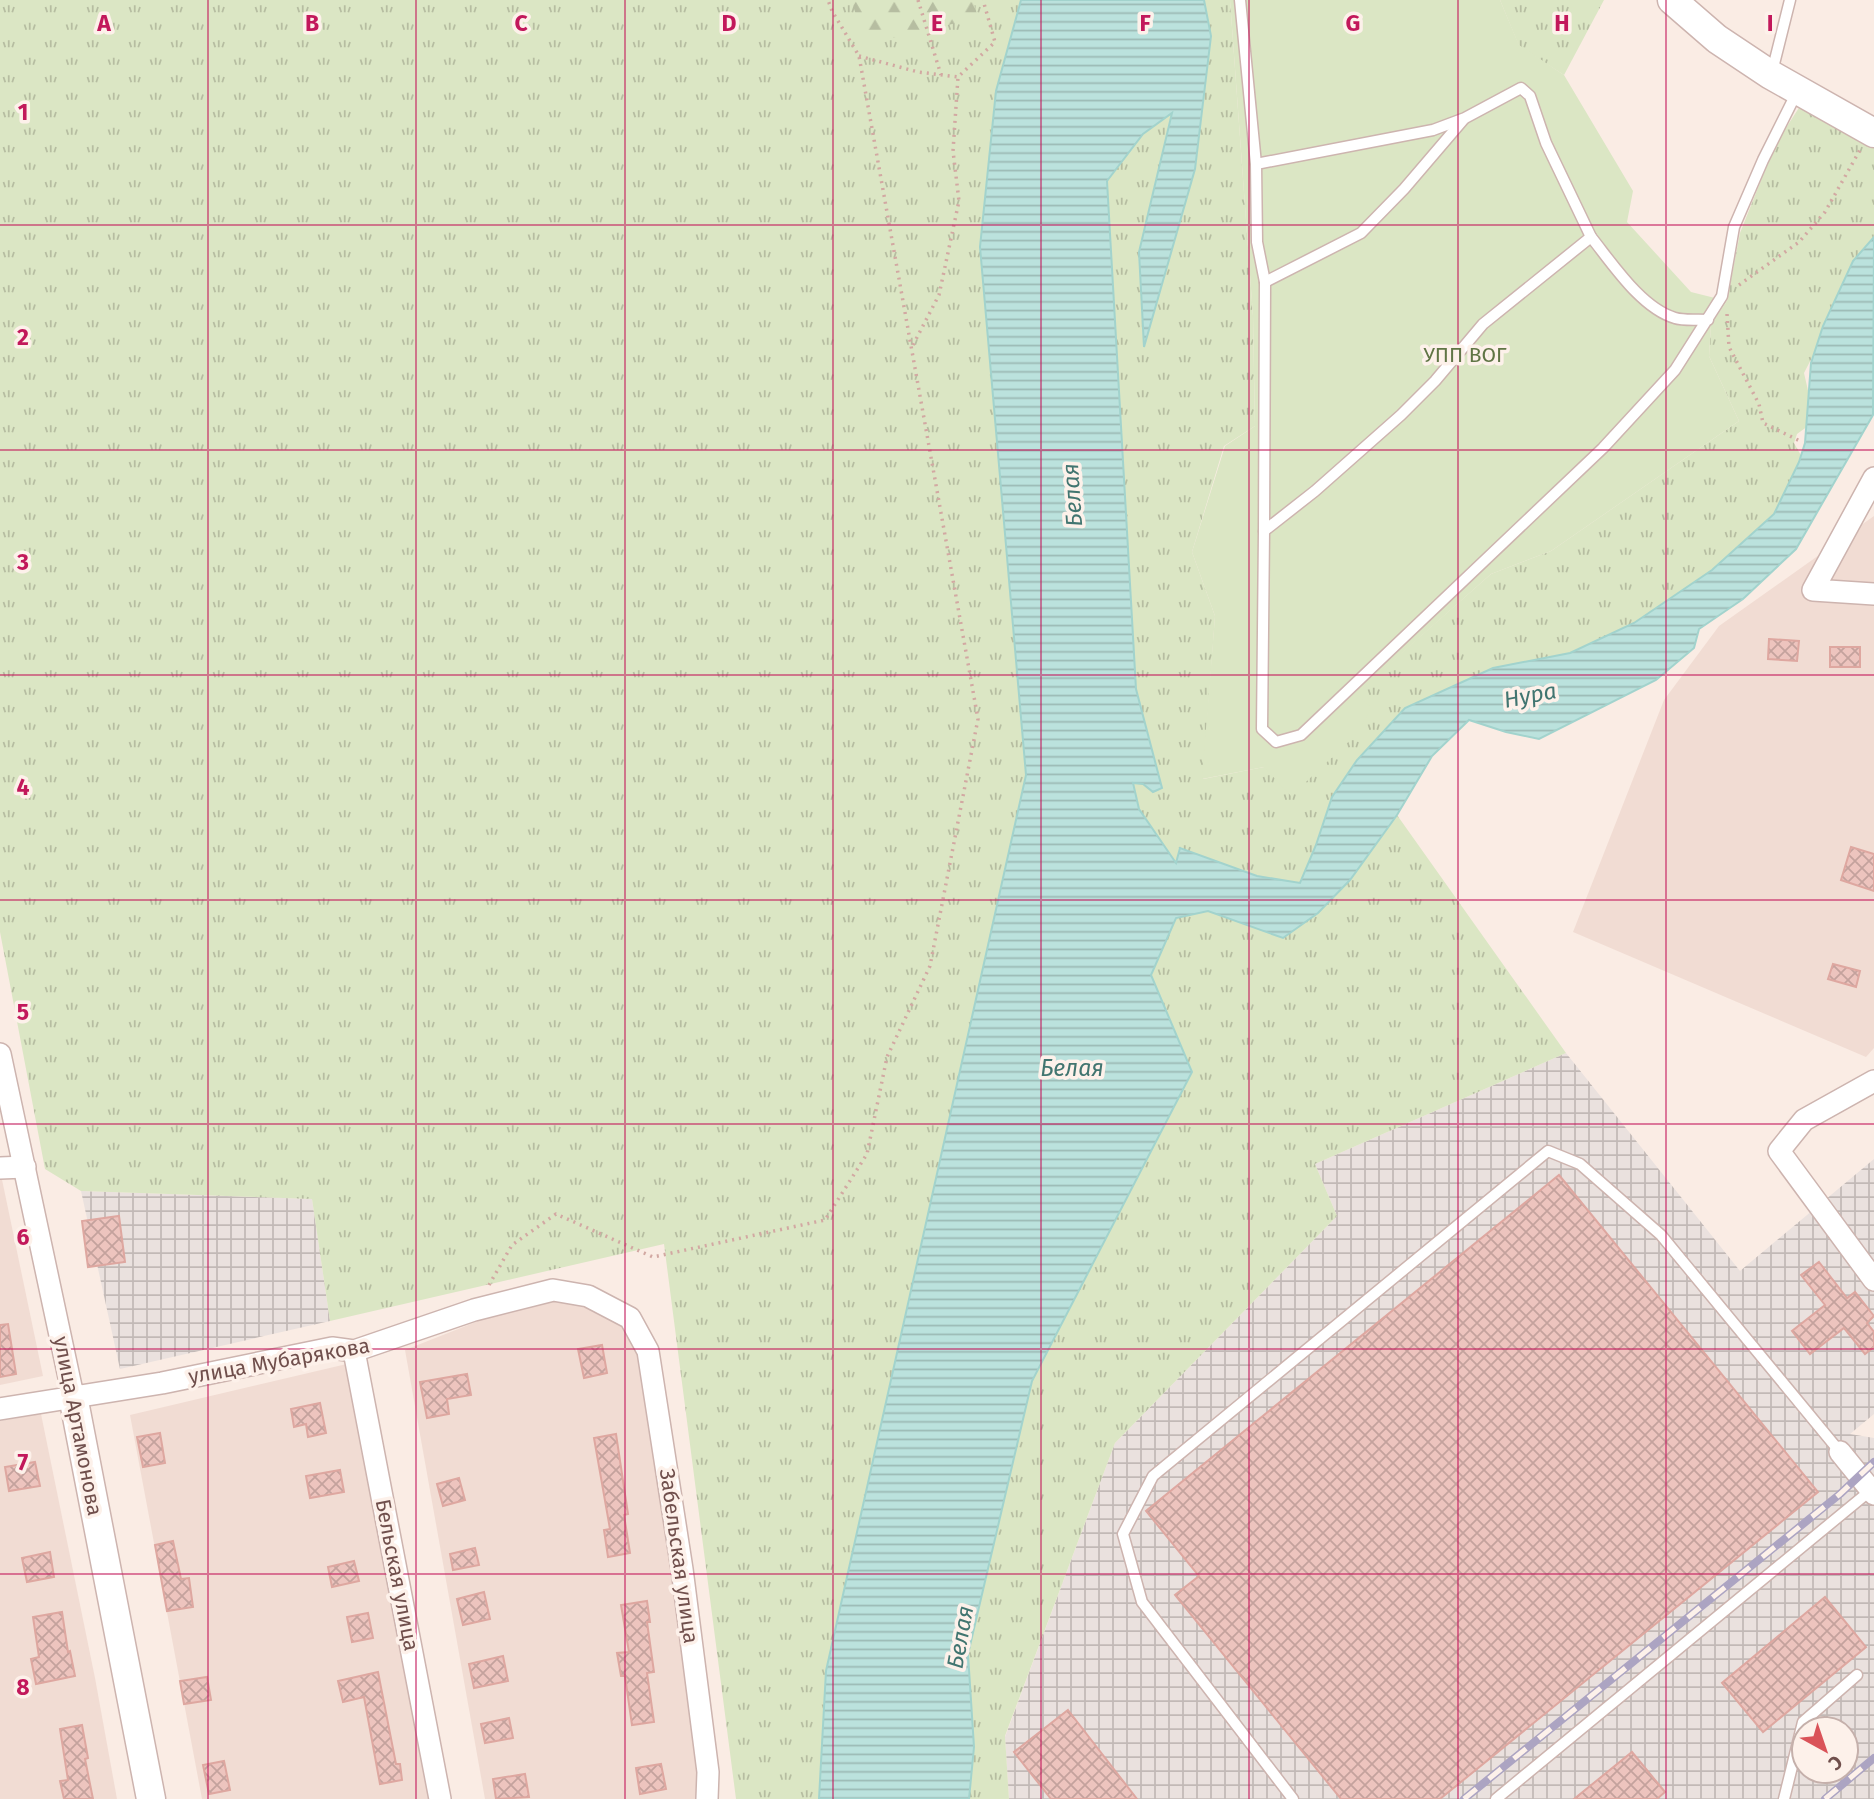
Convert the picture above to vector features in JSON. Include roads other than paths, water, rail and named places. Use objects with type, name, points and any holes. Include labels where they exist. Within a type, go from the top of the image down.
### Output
[{"type":"street","points":[[1672,0],[1717,39],[1771,75],[1798,89],[1868,141]]},
{"type":"street","points":[[1874,478],[1813,590],[1874,594]]},
{"type":"street","name":"улица Артамонова","points":[[0,1054],[73,1396],[151,1799]]},
{"type":"street","points":[[1874,1081],[1804,1120],[1779,1151],[1874,1280]]},
{"type":"street","points":[[0,1168],[25,1167]]},
{"type":"street","name":"улица Мубарякова","points":[[0,1409],[162,1383],[332,1348],[354,1351],[474,1310],[553,1290],[588,1296],[630,1318]]},
{"type":"street","name":"Забельская улица","points":[[630,1318],[648,1351],[682,1569],[708,1772],[707,1799]]},
{"type":"street","name":"Бельская улица","points":[[354,1351],[440,1799]]},
{"type":"street","points":[[1840,1452],[1873,1492]]},
{"type":"lane","points":[[1240,0],[1256,164],[1256,242],[1265,282],[1262,729],[1276,742],[1301,735],[1603,448],[1675,370],[1722,296],[1734,227],[1798,89]]},
{"type":"lane","points":[[1771,75],[1790,0]]},
{"type":"lane","points":[[1256,164],[1433,130],[1465,118],[1521,88],[1530,96],[1546,143],[1591,237],[1623,277],[1651,305],[1675,318],[1708,320]]},
{"type":"lane","points":[[1265,282],[1361,233],[1404,189],[1465,118]]},
{"type":"lane","points":[[1264,531],[1315,491],[1401,415],[1435,381],[1483,324],[1591,237]]},
{"type":"lane","points":[[1293,1799],[1142,1602],[1123,1534],[1153,1476],[1548,1151],[1580,1164],[1661,1235],[1840,1452]]},
{"type":"lane","points":[[1496,1799],[1873,1492]]},
{"type":"lane","points":[[1784,1799],[1803,1722],[1857,1675]]},
{"type":"water","name":"Белая","points":[[1021,0],[1204,0],[1211,36],[1195,169],[1144,347],[1139,252],[1172,113],[1143,134],[1107,181],[1136,689],[1162,788],[1153,792],[1143,784],[1133,783],[1139,809],[1176,863],[1180,848],[1257,876],[1300,883],[1332,797],[1357,760],[1405,708],[1493,668],[1570,653],[1634,623],[1712,570],[1774,514],[1799,462],[1805,443],[1811,363],[1823,326],[1853,261],[1874,237],[1873,415],[1796,549],[1743,599],[1699,629],[1694,648],[1656,680],[1539,739],[1469,720],[1432,756],[1397,815],[1350,880],[1318,913],[1283,938],[1208,911],[1176,918],[1151,975],[1192,1072],[1032,1381],[968,1654],[974,1747],[969,1799],[819,1799],[826,1671],[1026,775],[980,247],[996,91]]},
{"type":"railway","points":[[1464,1799],[1840,1494],[1874,1462]]},
{"type":"railway","points":[[1825,1799],[1874,1758]]},
{"type":"park label","name":"УПП ВОГ","points":[[1465,355]]},
{"type":"water label","name":"Нура","points":[[1530,695]]}]
